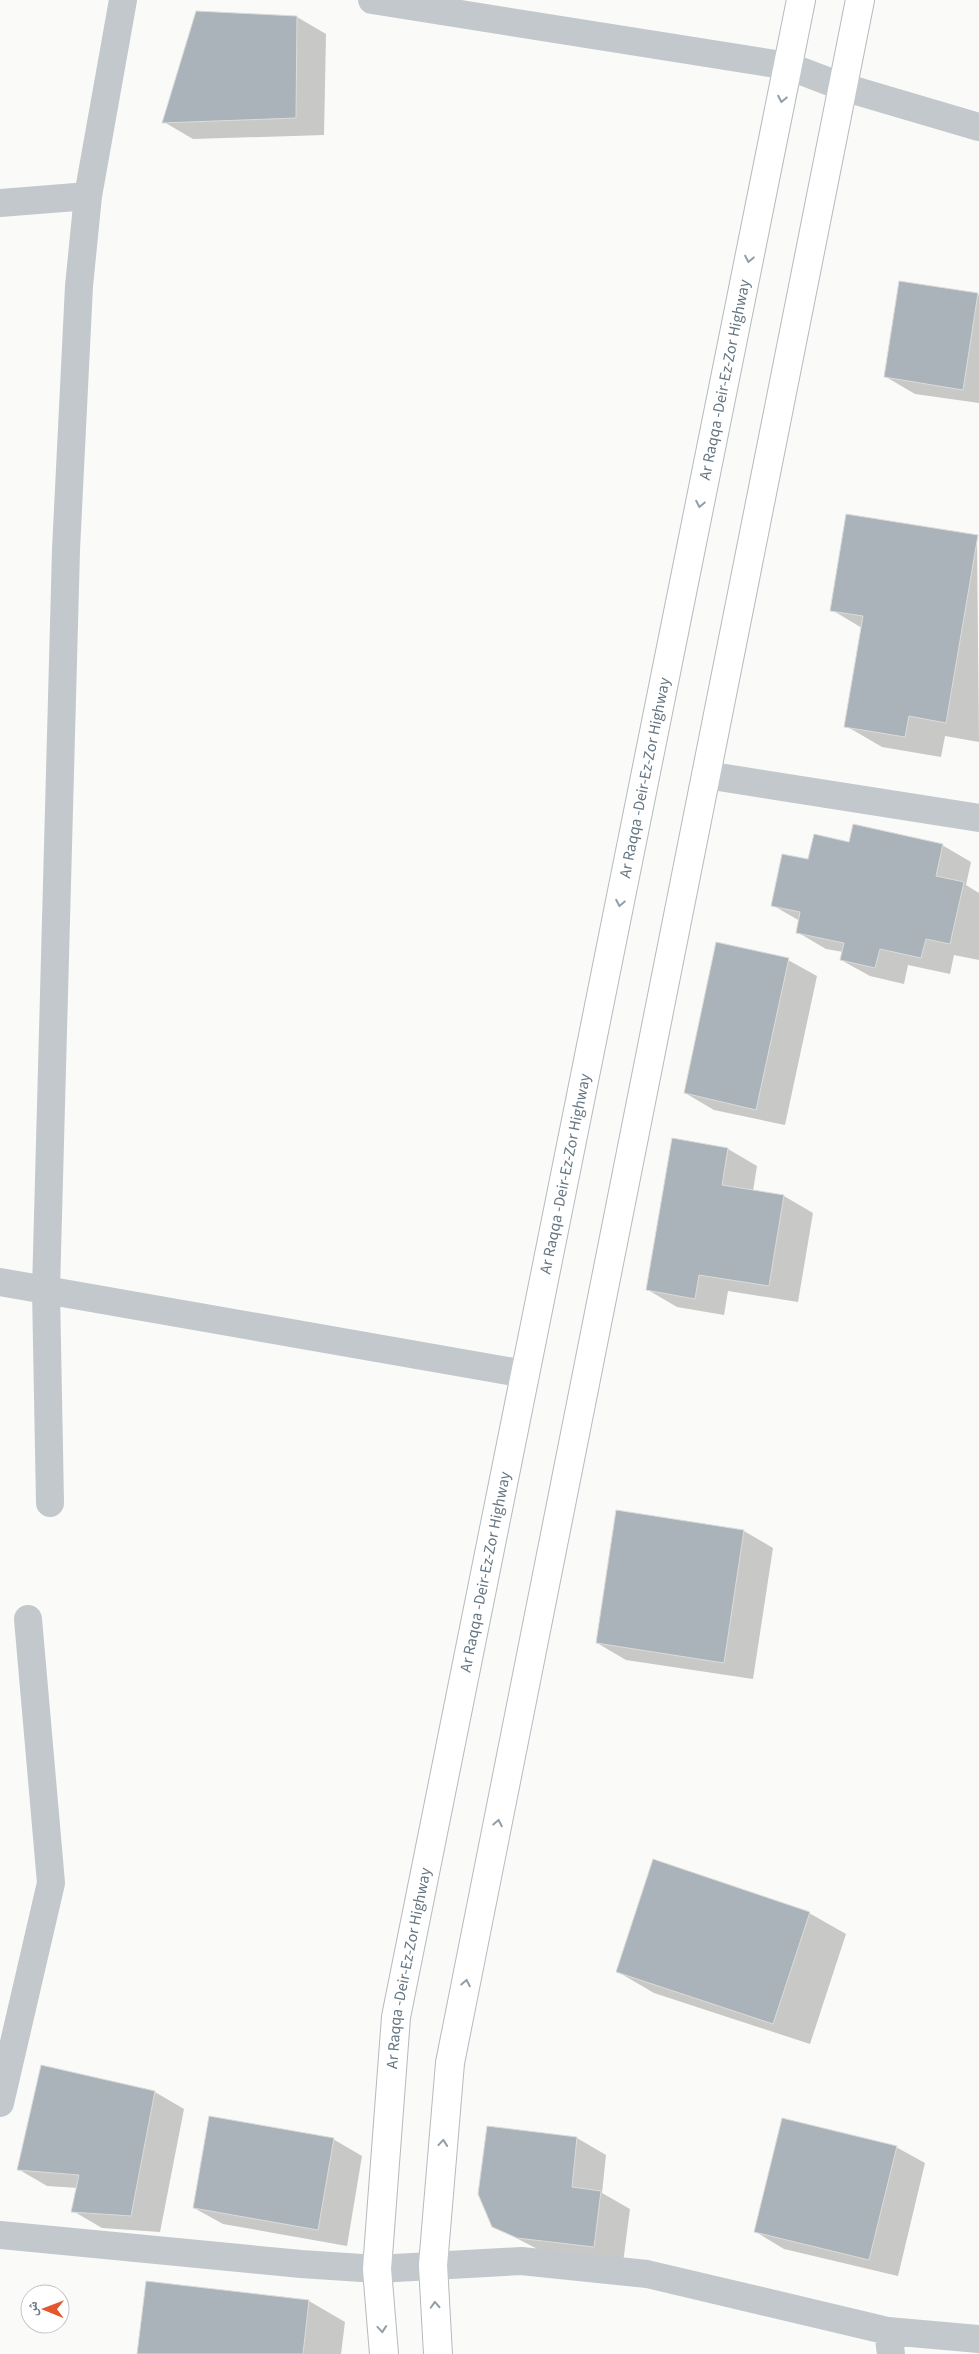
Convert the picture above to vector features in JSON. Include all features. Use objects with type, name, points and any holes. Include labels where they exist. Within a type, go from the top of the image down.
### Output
[{"type":"main road","name":"Ar Raqqa -Deir-Ez-Zor Highway","points":[[384,2354],[377,2269],[396,2017],[802,0]]},
{"type":"main road","points":[[438,2354],[433,2265],[450,2063],[860,0]]},
{"type":"street","points":[[50,1503],[46,1290],[66,550],[79,286],[88,196],[123,0]]},
{"type":"street","points":[[372,0],[788,66],[843,87],[979,127]]},
{"type":"street","points":[[0,203],[88,196]]},
{"type":"street","points":[[706,775],[979,818]]},
{"type":"street","points":[[0,1282],[525,1374]]},
{"type":"street","points":[[0,2103],[51,1883],[28,1619]]},
{"type":"street","points":[[0,2235],[301,2264],[377,2269],[521,2260],[647,2274],[889,2342],[979,2339]]},
{"type":"building","points":[[196,11],[297,16],[296,118],[162,123]]},
{"type":"building","points":[[899,281],[978,293],[963,390],[884,377]]},
{"type":"building","points":[[846,514],[978,535],[946,723],[909,716],[905,737],[844,727],[863,616],[830,611]]},
{"type":"building","points":[[853,824],[943,844],[936,876],[964,882],[950,944],[926,939],[921,958],[880,949],[875,968],[840,960],[844,943],[796,933],[800,912],[771,906],[782,854],[808,859],[814,834],[849,842]]},
{"type":"building","points":[[716,942],[789,958],[756,1110],[684,1093]]},
{"type":"building","points":[[672,1138],[728,1148],[722,1185],[784,1195],[769,1286],[699,1275],[695,1299],[646,1290]]},
{"type":"building","points":[[616,1510],[744,1530],[724,1663],[596,1643]]},
{"type":"building","points":[[653,1859],[810,1912],[773,2024],[616,1972]]},
{"type":"building","points":[[41,2065],[155,2091],[131,2216],[71,2212],[79,2175],[17,2170]]},
{"type":"building","points":[[209,2116],[334,2138],[318,2230],[193,2208]]},
{"type":"building","points":[[782,2118],[897,2146],[869,2260],[754,2232]]},
{"type":"building","points":[[487,2126],[577,2137],[572,2187],[601,2191],[594,2247],[517,2238],[492,2227],[478,2194]]},
{"type":"building","points":[[146,2281],[309,2300],[303,2354],[137,2354]]}]
